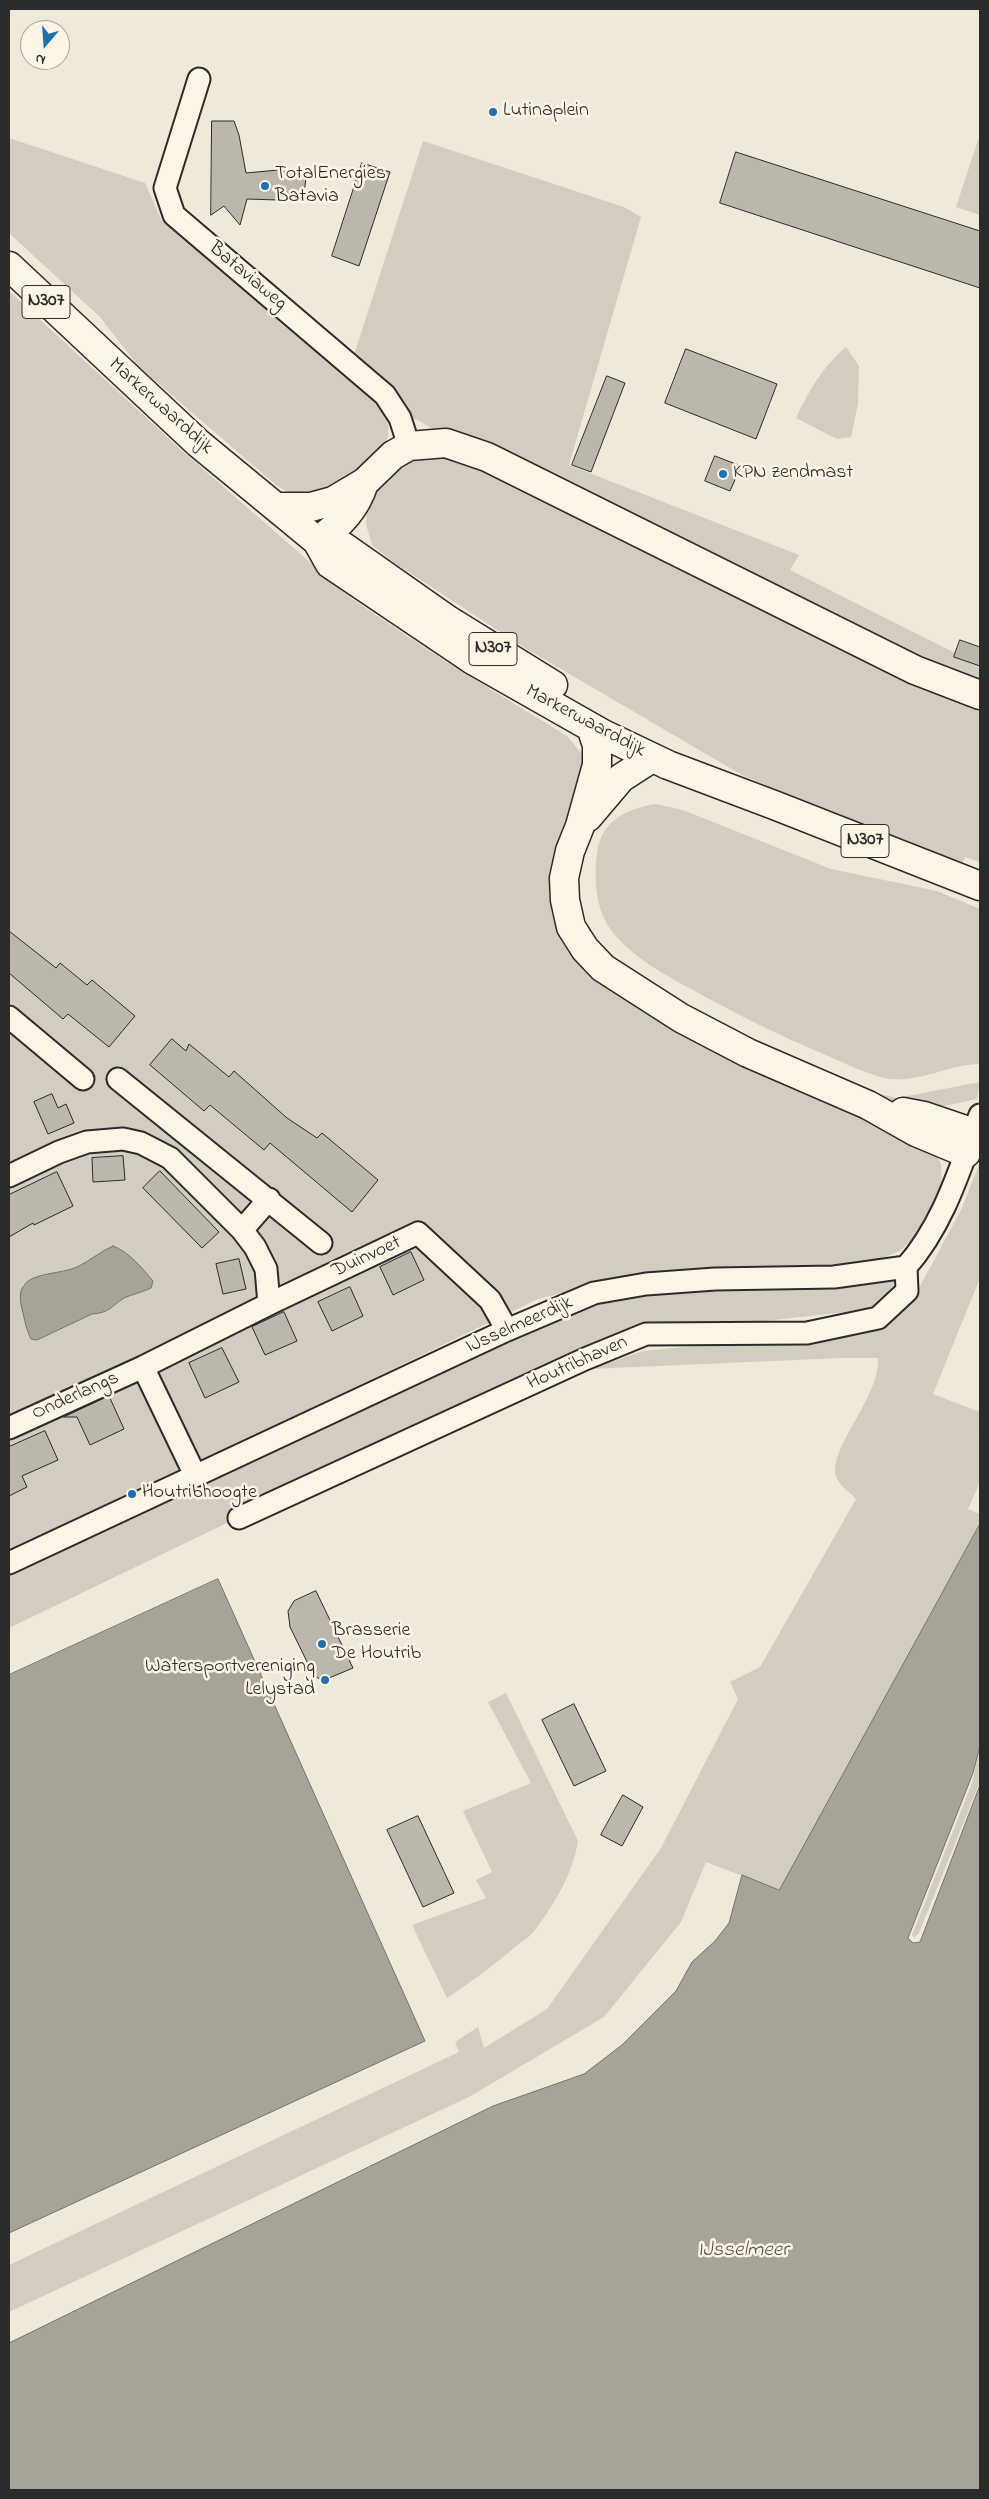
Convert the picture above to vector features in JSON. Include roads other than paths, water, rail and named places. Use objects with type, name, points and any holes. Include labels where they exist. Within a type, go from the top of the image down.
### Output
[{"type":"main road","name":"Markerwaarddijk","points":[[9,266],[198,443],[279,507],[317,541],[330,564],[471,659],[591,727],[652,758],[968,882]]},
{"type":"main road","points":[[279,507],[322,506],[365,482],[393,455],[408,446],[446,443],[479,454],[915,670],[980,695]]},
{"type":"main road","points":[[317,541],[338,526],[347,515],[358,501],[365,482]]},
{"type":"main road","name":"Markerwaarddijk","points":[[317,541],[344,547],[448,620],[522,666],[622,724],[774,805]]},
{"type":"main road","points":[[591,727],[596,745],[597,765],[580,826],[570,851],[564,878],[571,927],[585,949],[603,968],[681,1018],[748,1053],[868,1105],[924,1116],[973,1134]]},
{"type":"main road","points":[[580,826],[621,778],[652,758]]},
{"type":"street","name":"Bataviaweg","points":[[199,79],[165,188],[174,215],[385,395],[400,418],[408,446]]},
{"type":"street","points":[[9,1016],[82,1079]]},
{"type":"street","name":"Duinvoet","points":[[118,1079],[321,1243]]},
{"type":"street","points":[[906,1267],[922,1248],[950,1196],[973,1134]]},
{"type":"street","points":[[15,1169],[87,1142],[123,1138],[141,1143],[170,1158],[242,1230],[255,1247],[266,1269],[270,1304]]},
{"type":"street","points":[[242,1230],[268,1199]]},
{"type":"street","name":"Duinvoet","points":[[270,1304],[418,1233],[490,1300],[507,1330]]},
{"type":"street","name":"IJsselmeerdijk","points":[[9,1563],[507,1330],[594,1293],[646,1284],[715,1279],[834,1277],[906,1267]]},
{"type":"street","name":"Houtribhaven","points":[[239,1518],[585,1359],[646,1334],[807,1333],[878,1318],[907,1291],[906,1267]]},
{"type":"street","name":"Onderlangs","points":[[9,1428],[142,1367],[270,1304]]},
{"type":"street","name":"Onderlangs","points":[[142,1367],[195,1475]]},
{"type":"water","points":[[113,1246],[130,1256],[145,1271],[153,1281],[151,1288],[124,1298],[107,1311],[92,1314],[37,1340],[31,1339],[20,1296],[23,1287],[37,1277],[79,1266]]},
{"type":"water","name":"IJsselmeer","points":[[980,1524],[980,1746],[973,1773],[908,1938],[913,1943],[920,1942],[980,1785],[980,2490],[9,2490],[9,2343],[493,2106],[584,2074],[622,2045],[676,1991],[692,1962],[715,1941],[729,1923],[742,1875],[779,1890]]},
{"type":"water","points":[[218,1579],[425,2041],[9,2233],[9,1675]]},
{"type":"place","name":"Lutinaplein","points":[[493,112]]},
{"type":"place","name":"TotalEnergies Batavia","points":[[265,186]]},
{"type":"place","name":"KPN zendmast","points":[[723,474]]},
{"type":"place","name":"Houtribhoogte","points":[[132,1494]]},
{"type":"place","name":"Brasserie De Houtrib","points":[[322,1644]]},
{"type":"place","name":"Watersportvereniging Lelystad","points":[[325,1680]]}]
